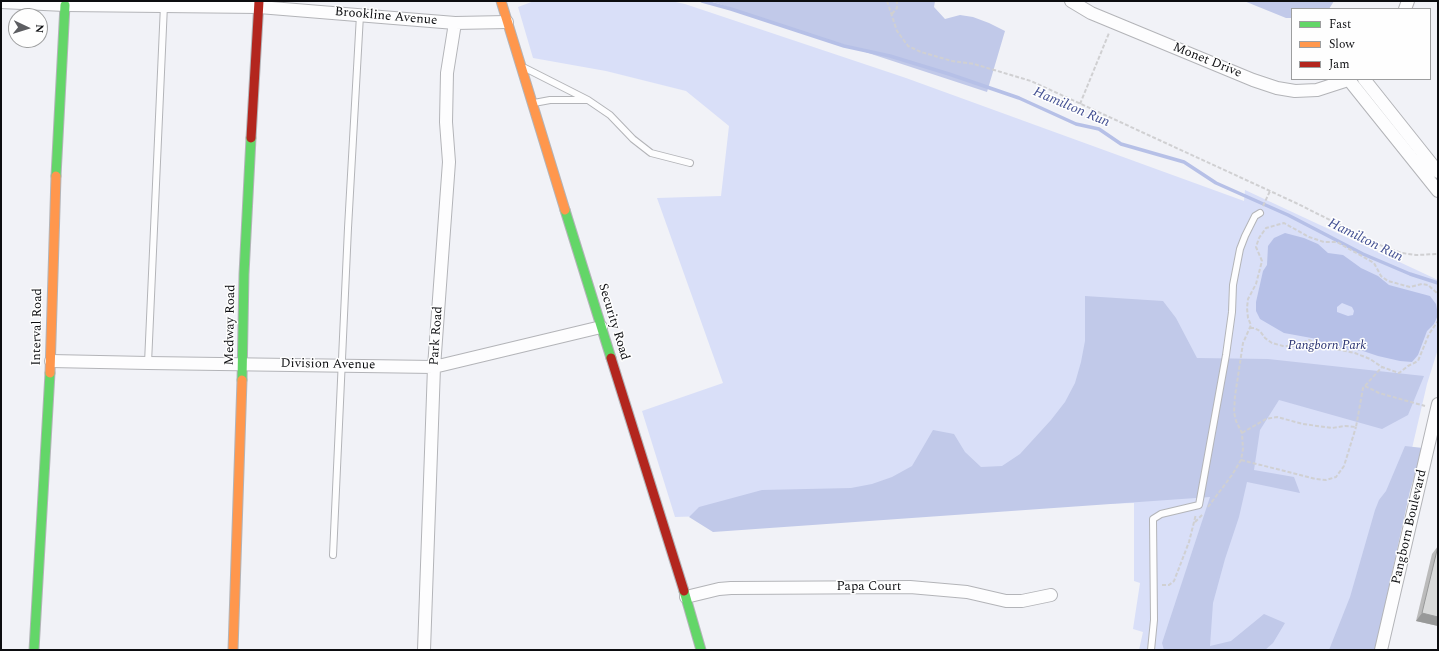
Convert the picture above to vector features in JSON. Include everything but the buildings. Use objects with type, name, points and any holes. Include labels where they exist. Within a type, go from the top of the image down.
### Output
[{"type":"street","name":"Security Road","points":[[501,1],[652,492],[686,597],[701,650]]},
{"type":"street","name":"Monet Drive","points":[[1071,1],[1091,13],[1253,80],[1277,88],[1295,91],[1317,90],[1350,80],[1438,191]]},
{"type":"street","name":"Brookline Avenue","points":[[1,2],[65,5],[259,4],[360,15],[455,23],[507,22]]},
{"type":"street","name":"Medway Road","points":[[233,650],[243,365],[244,274],[259,4]]},
{"type":"street","name":"Interval Road","points":[[34,650],[51,361],[54,212],[65,5]]},
{"type":"street","name":"Park Road","points":[[424,650],[434,367],[449,162],[446,122],[447,73],[455,23]]},
{"type":"street","points":[[1365,80],[1438,172]]},
{"type":"street","name":"Division Avenue","points":[[51,361],[434,367],[601,327]]},
{"type":"street","name":"Pangborn Boulevard","points":[[1381,650],[1438,404]]},
{"type":"street","name":"Papa Court","points":[[686,597],[719,589],[731,588],[902,587],[967,592],[1006,601],[1022,601],[1051,595]]},
{"type":"lane","points":[[148,363],[164,4]]},
{"type":"lane","points":[[333,555],[360,15]]},
{"type":"lane","points":[[520,65],[588,100],[610,115],[633,139],[651,153],[690,163]]},
{"type":"lane","points":[[532,103],[550,100],[588,100]]},
{"type":"lane","points":[[1151,650],[1154,620],[1153,520],[1161,514],[1199,505],[1226,355],[1232,312],[1233,285],[1240,249],[1256,216],[1260,213]]},
{"type":"path","points":[[887,1],[897,31],[908,46],[934,57],[974,64],[1031,81],[1270,191],[1386,248],[1402,253],[1416,255],[1438,254]]},
{"type":"path","points":[[892,15],[897,8],[897,1]]},
{"type":"path","points":[[1080,104],[1113,22]]},
{"type":"path","points":[[1260,213],[1270,191]]},
{"type":"path","points":[[1194,522],[1232,475],[1241,460],[1242,433],[1236,421],[1234,404],[1243,344],[1251,325],[1248,318],[1248,299],[1256,284],[1262,261],[1256,247],[1259,238],[1266,228],[1284,223],[1314,239],[1324,242],[1337,242],[1374,263],[1381,276],[1388,281],[1410,287],[1422,284],[1428,285],[1438,294]]},
{"type":"path","points":[[1250,328],[1260,331],[1265,338],[1272,343],[1283,346],[1294,346],[1309,340],[1331,348],[1355,353],[1370,359],[1382,367],[1400,373],[1408,366],[1418,361],[1429,334],[1438,321]]},
{"type":"path","points":[[1241,460],[1316,479],[1326,480],[1336,477],[1344,466],[1356,427],[1363,388],[1382,367]]},
{"type":"path","points":[[1365,386],[1379,393],[1425,406]]},
{"type":"path","points":[[1242,433],[1266,419],[1277,417],[1303,424],[1332,428],[1344,426],[1356,427]]},
{"type":"path","points":[[1153,584],[1169,585],[1174,581],[1189,542],[1199,505]]},
{"type":"green space","name":"Pangborn Park","points":[[534,1],[671,1],[685,4],[906,78],[1244,201],[1245,190],[1438,280],[1438,349],[1427,384],[1365,650],[1139,650],[1143,632],[1133,629],[1140,583],[1134,581],[1134,503],[675,517],[642,411],[723,383],[657,198],[721,196],[729,126],[686,91],[606,71],[533,58],[518,7]]},
{"type":"shaded area","points":[[710,1],[935,1],[934,7],[945,19],[960,15],[973,17],[1005,31],[987,92]]},
{"type":"shaded area","points":[[1244,1],[1334,1],[1330,8],[1291,8],[1291,18],[1286,18]]},
{"type":"shaded area","points":[[1285,233],[1304,238],[1318,244],[1328,253],[1343,255],[1361,268],[1378,276],[1389,285],[1430,296],[1436,304],[1438,315],[1434,324],[1427,331],[1418,355],[1412,362],[1400,361],[1363,351],[1338,349],[1326,345],[1317,339],[1284,333],[1260,319],[1256,311],[1256,302],[1263,271],[1267,265],[1268,246],[1274,238]],"holes":[[[1342,303],[1352,307],[1354,311],[1353,315],[1348,316],[1337,312],[1337,307]]]},
{"type":"shaded area","points":[[1085,296],[1163,301],[1176,318],[1197,358],[1268,359],[1424,376],[1408,415],[1382,429],[1279,400],[1260,430],[1254,470],[1294,477],[1300,493],[1247,482],[1239,517],[1225,559],[1213,603],[1210,646],[1231,641],[1264,614],[1285,623],[1273,643],[1265,650],[1164,650],[1162,643],[1210,497],[713,532],[689,517],[699,507],[762,490],[851,488],[872,484],[892,477],[912,466],[933,430],[954,434],[965,452],[981,467],[1002,466],[1020,454],[1051,420],[1065,402],[1075,383],[1085,341]]},
{"type":"shaded area","points":[[1405,446],[1423,448],[1410,491],[1375,650],[1329,650],[1350,597],[1375,510],[1379,500],[1386,491]]},
{"type":"waterway","name":"Hamilton Run","points":[[702,1],[844,46],[890,56],[949,74],[1019,98],[1076,124],[1099,129],[1121,144],[1184,162],[1216,183],[1288,215],[1363,254],[1410,274],[1438,283]]},
{"type":"traffic: fast","points":[[56,176],[65,5]]},
{"type":"traffic: fast","points":[[242,380],[244,274],[251,138]]},
{"type":"traffic: fast","points":[[565,210],[611,358]]},
{"type":"traffic: fast","points":[[34,650],[50,373]]},
{"type":"traffic: fast","points":[[684,591],[701,650]]},
{"type":"traffic: slow","points":[[501,1],[565,210]]},
{"type":"traffic: slow","points":[[50,373],[56,176]]},
{"type":"traffic: slow","points":[[233,650],[242,380]]},
{"type":"traffic: jam","points":[[251,138],[259,1]]},
{"type":"traffic: jam","points":[[611,358],[684,591]]}]
